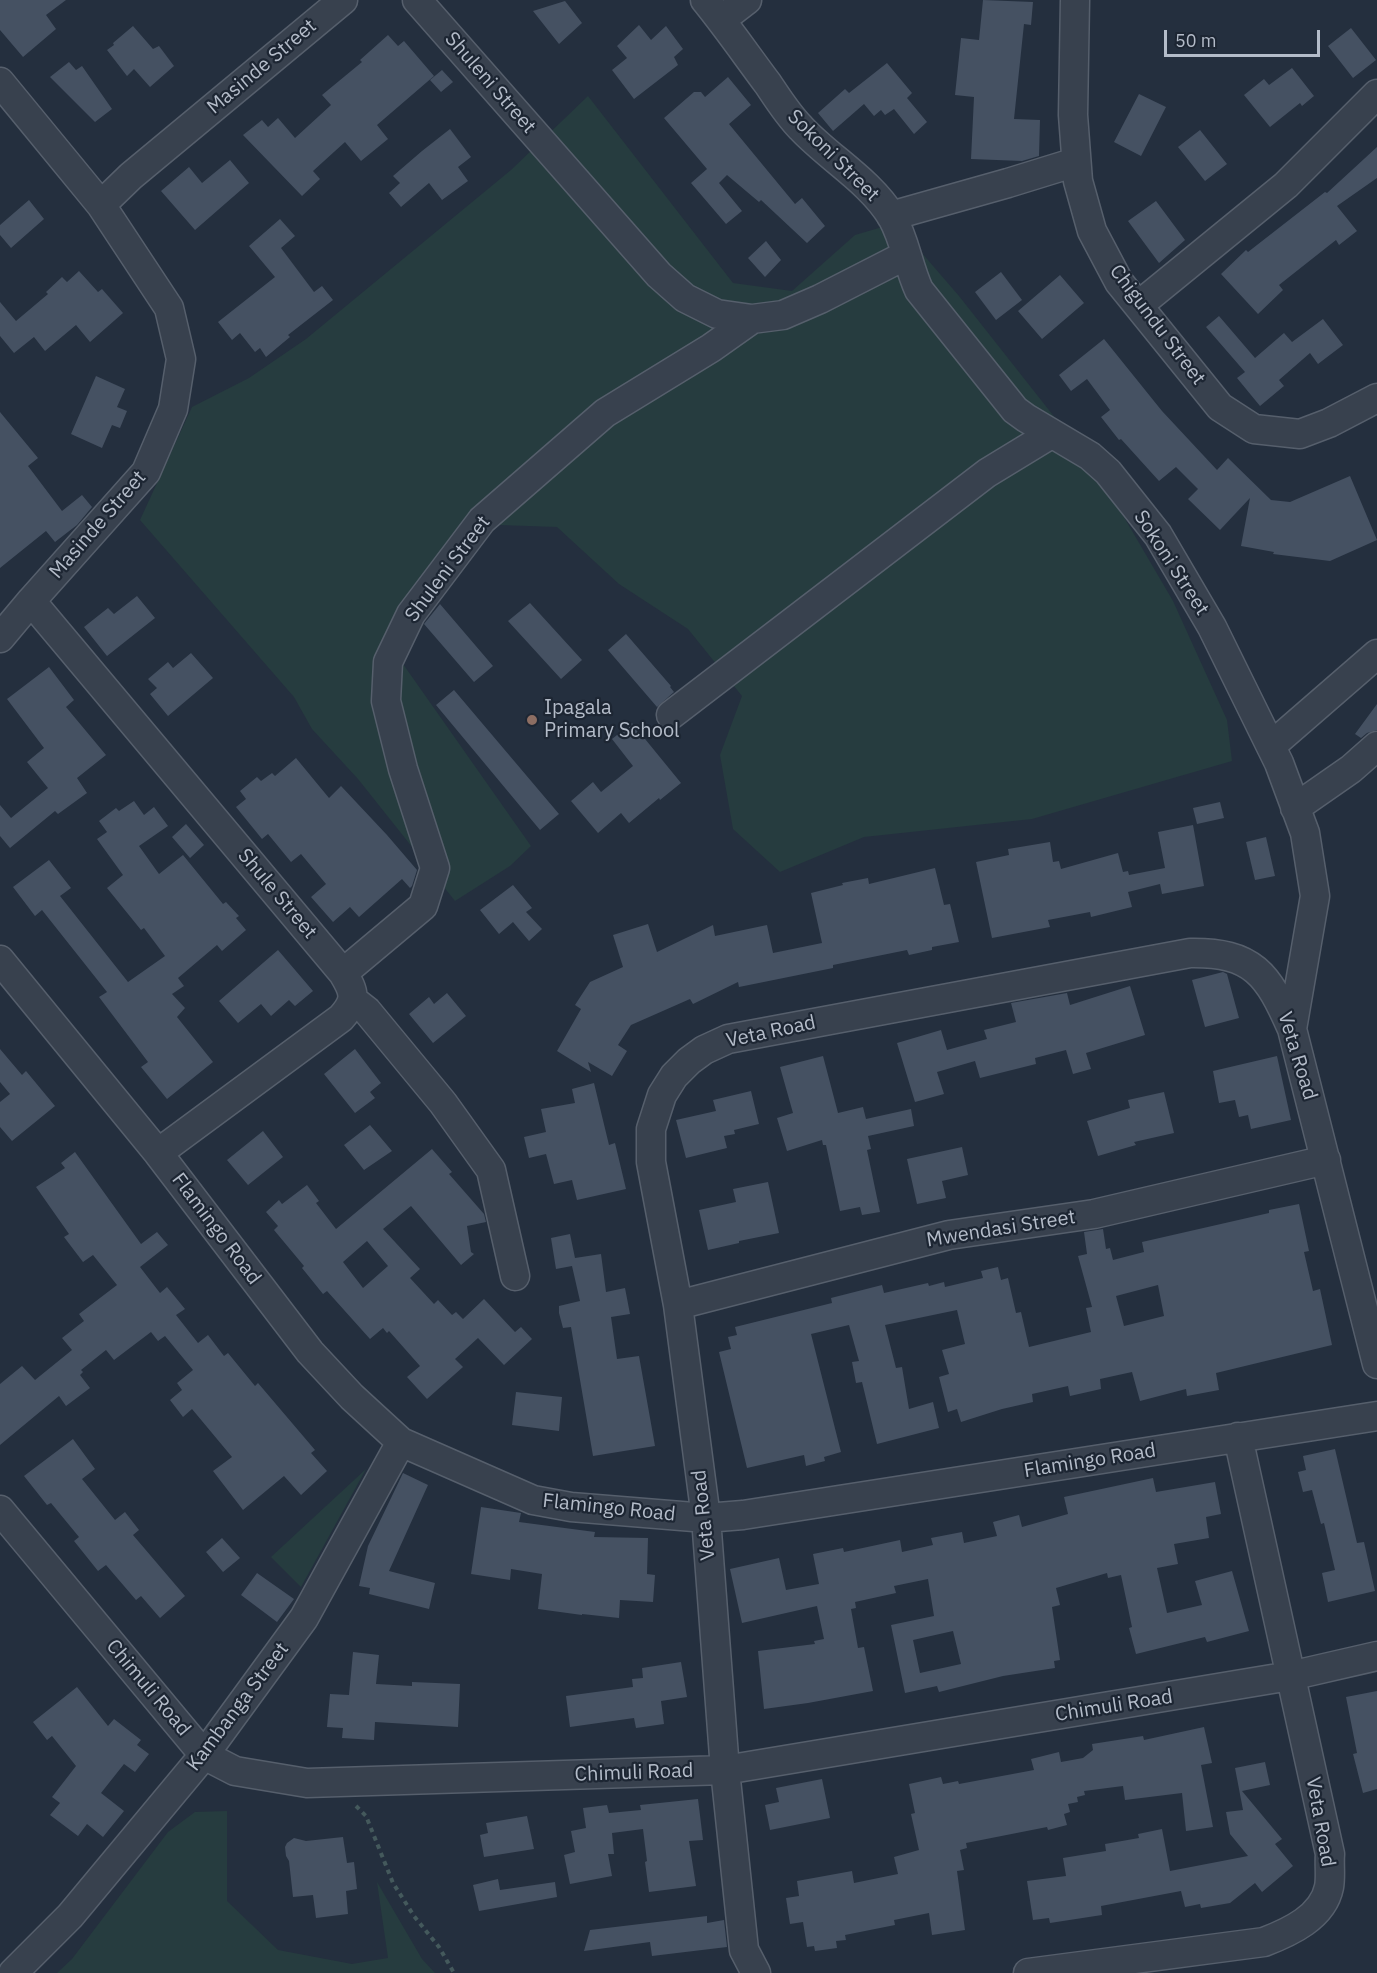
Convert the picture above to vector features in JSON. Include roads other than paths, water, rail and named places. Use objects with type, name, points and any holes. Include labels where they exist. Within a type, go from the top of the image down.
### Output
[{"type":"street","name":"Masinde Street","points":[[101,205],[131,176],[343,0]]},
{"type":"street","name":"Shuleni Street","points":[[417,0],[659,275],[685,298],[717,314],[752,319],[783,315],[906,255]]},
{"type":"street","points":[[713,10],[747,0]]},
{"type":"street","name":"Chigundu Street","points":[[1075,0],[1073,115],[1078,181],[1092,231],[1119,282],[1220,407],[1254,429],[1300,434],[1329,423],[1377,398]]},
{"type":"street","name":"Sokoni Street","points":[[713,10],[801,128],[854,174],[891,216],[901,237],[919,290],[998,390],[1015,410],[1090,456],[1108,472],[1158,535],[1212,627],[1271,746],[1305,833],[1315,896],[1292,1029]]},
{"type":"street","name":"Masinde Street","points":[[0,82],[101,205],[169,308],[181,359],[173,409],[146,472],[0,638]]},
{"type":"street","points":[[1139,305],[1287,184],[1377,94]]},
{"type":"street","points":[[891,216],[1076,162]]},
{"type":"street","name":"Shuleni Street","points":[[343,973],[423,906],[435,868],[403,769],[386,701],[388,662],[411,614],[482,520],[605,413],[711,348],[752,319]]},
{"type":"street","points":[[671,715],[987,473],[1052,434]]},
{"type":"street","name":"Shule Street","points":[[31,601],[343,973],[352,989],[353,1000]]},
{"type":"street","points":[[1271,746],[1377,654]]},
{"type":"street","points":[[1295,808],[1351,769],[1377,746]]},
{"type":"street","name":"Veta Road","points":[[756,1973],[744,1950],[725,1770],[706,1518],[678,1305],[651,1161],[651,1129],[662,1095],[674,1076],[689,1061],[704,1050],[728,1039],[1190,953],[1214,952],[1238,958],[1252,966],[1267,980],[1281,1003],[1292,1029],[1377,1364]]},
{"type":"street","name":"Flamingo Road","points":[[0,960],[158,1153],[310,1352],[352,1397],[401,1442],[533,1500],[571,1507],[706,1518],[743,1515],[1377,1416]]},
{"type":"street","points":[[158,1153],[341,1018],[350,1009],[353,1000],[367,1011],[428,1085],[491,1170],[515,1276]]},
{"type":"street","name":"Mwendasi Street","points":[[678,1305],[949,1234],[1094,1214],[1326,1160]]},
{"type":"street","name":"Veta Road","points":[[1028,1973],[1264,1942],[1290,1932],[1306,1921],[1319,1908],[1329,1888],[1330,1854],[1238,1437]]},
{"type":"street","name":"Kambanga Street","points":[[13,1973],[70,1916],[204,1755],[304,1618],[401,1442]]},
{"type":"street","name":"Chimuli Road","points":[[0,1510],[204,1755],[235,1771],[307,1783],[725,1770],[1290,1676],[1377,1656]]},
{"type":"place","name":"Ipagala Primary School","points":[[532,720]]}]
